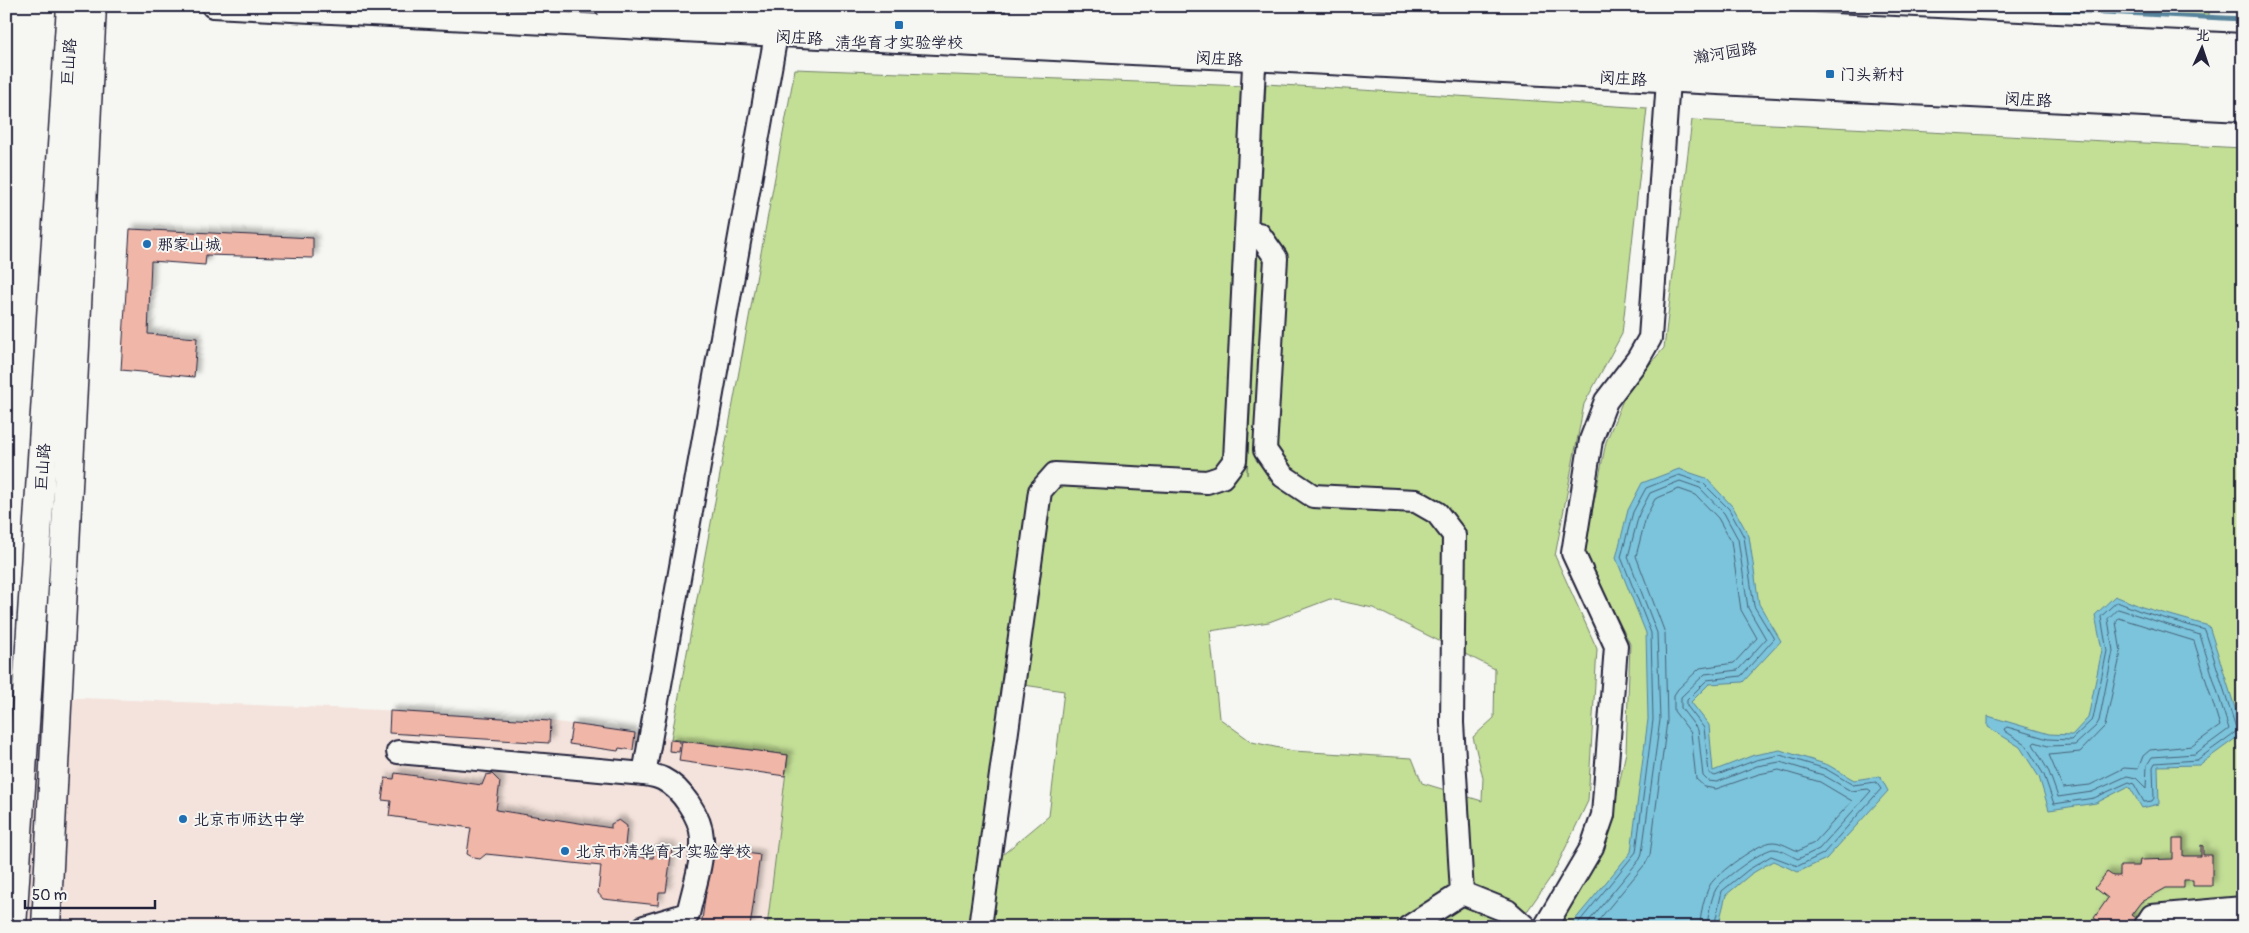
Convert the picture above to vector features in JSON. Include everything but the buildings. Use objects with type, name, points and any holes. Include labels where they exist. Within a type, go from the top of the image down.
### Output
[{"type":"main road","name":"巨山路","points":[[12,927],[71,6]]},
{"type":"main road","name":"巨山路","points":[[46,927],[92,6]]},
{"type":"main road","name":"闵庄路","points":[[610,6],[1254,50],[1669,71],[2234,78]]},
{"type":"main road","name":"闵庄路","points":[[1019,6],[1773,25],[2234,78]]},
{"type":"street","name":"闵庄路","points":[[214,6],[776,35],[1254,50]]},
{"type":"street","name":"闵庄路","points":[[1441,6],[1773,25]]},
{"type":"street","name":"瀚河园路","points":[[1669,71],[1773,25]]},
{"type":"street","points":[[644,774],[776,35]]},
{"type":"street","points":[[980,927],[1040,491],[1055,474],[1207,482],[1222,478],[1235,460],[1254,50]]},
{"type":"street","points":[[1545,927],[1592,847],[1603,815],[1616,646],[1573,553],[1591,440],[1606,401],[1638,359],[1650,338],[1669,71]]},
{"type":"street","points":[[1246,232],[1259,234],[1276,258],[1265,450],[1283,476],[1313,496],[1416,501],[1437,513],[1454,535],[1452,723],[1462,893]]},
{"type":"street","points":[[398,752],[644,774],[662,778],[687,801],[702,836],[688,914],[644,927]]},
{"type":"street","points":[[1409,927],[1462,893]]},
{"type":"street","points":[[1462,893],[1507,911],[1525,927]]},
{"type":"street","points":[[2145,927],[2152,916],[2243,908]]},
{"type":"shaded area","points":[[6,695],[381,710],[550,721],[788,755],[767,927],[6,927]]},
{"type":"green space","points":[[2071,6],[2209,6],[2209,18],[2208,18]]},
{"type":"green space","points":[[795,69],[1245,86],[1247,475],[1266,84],[1647,108],[1622,334],[1584,404],[1555,556],[1597,649],[1588,801],[1553,874],[1528,910],[1499,927],[767,927],[788,755],[671,739]],"holes":[[[1330,599],[1373,608],[1495,669],[1494,718],[1473,737],[1483,778],[1482,801],[1422,783],[1412,758],[1293,751],[1252,742],[1219,718],[1210,631],[1269,622]],[[1024,685],[1064,691],[1049,816],[1001,856]]]},
{"type":"green space","points":[[1692,120],[2243,148],[2243,927],[1558,927],[1606,845],[1626,752],[1630,644],[1584,552],[1606,442],[1627,390],[1664,348]]},
{"type":"water","points":[[1679,469],[1706,478],[1733,507],[1749,536],[1759,604],[1781,641],[1743,682],[1709,684],[1691,702],[1709,725],[1713,771],[1754,755],[1780,750],[1828,765],[1854,780],[1880,776],[1888,791],[1826,859],[1798,872],[1773,861],[1751,874],[1726,895],[1718,927],[1569,927],[1631,852],[1648,719],[1646,633],[1616,558],[1628,510],[1642,483]]},
{"type":"water","points":[[2115,596],[2142,607],[2209,626],[2243,733],[2199,765],[2158,766],[2159,804],[2142,808],[2129,786],[2096,803],[2049,810],[2039,777],[2020,747],[1988,727],[1988,716],[2049,734],[2072,735],[2088,718],[2102,650],[2095,615]]},
{"type":"waterway","points":[[1989,6],[2243,19]]},
{"type":"place","name":"清华育才实验学校","points":[[899,25]]},
{"type":"place","name":"门头新村","points":[[1830,74]]},
{"type":"place","name":"那家山城","points":[[147,244]]},
{"type":"place","name":"北京市师达中学","points":[[183,819]]},
{"type":"place","name":"北京市清华育才实验学校","points":[[565,851]]}]
